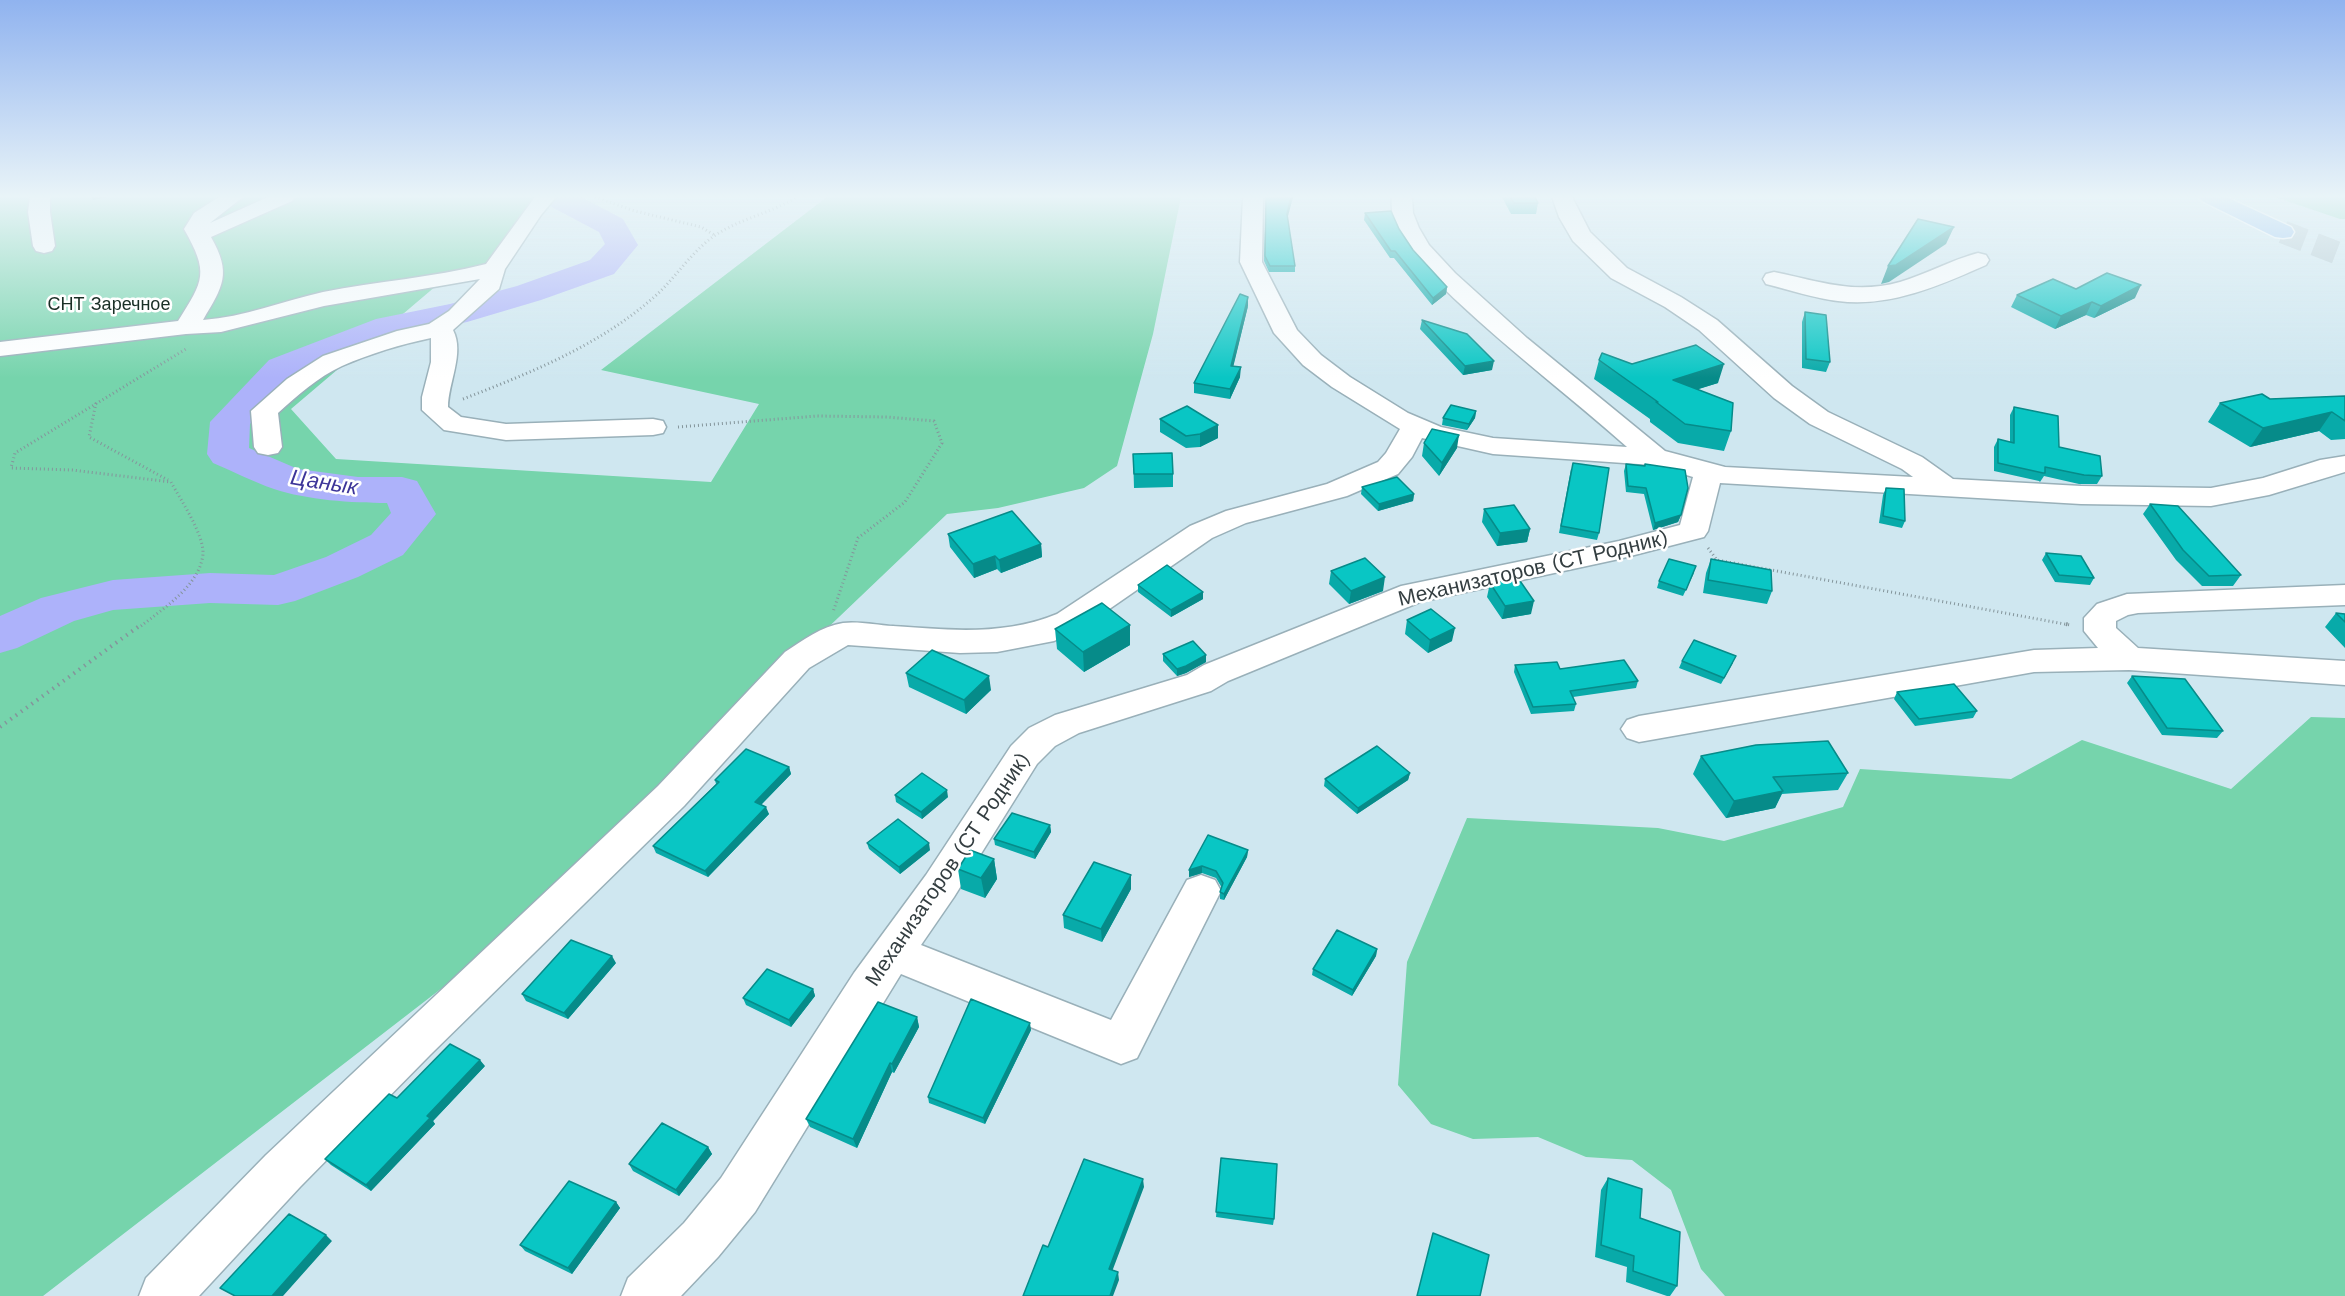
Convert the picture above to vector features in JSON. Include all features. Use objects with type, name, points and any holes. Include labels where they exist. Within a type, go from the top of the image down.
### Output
[{"type":"lane","points":[[197,327],[211,290],[215,270],[209,257]]},
{"type":"lane","points":[[501,257],[494,268],[491,284],[453,317],[443,333],[444,362],[435,397],[435,410],[453,424],[507,432],[653,427]]},
{"type":"lane","points":[[1251,257],[1251,262],[1286,333],[1311,360],[1341,382],[1415,426],[1453,439],[1531,450],[1655,457],[1708,472],[2081,495],[2211,496],[2241,492],[2330,466],[2345,465]]},
{"type":"lane","points":[[1429,257],[1437,268],[1524,350],[1623,428],[1655,457]]},
{"type":"lane","points":[[1603,257],[1619,273],[1673,302],[1708,325],[1783,392],[1819,418],[1912,463],[1945,487]]},
{"type":"lane","points":[[1774,279],[1840,294],[1863,294],[1899,289],[1941,276],[1978,260]]},
{"type":"lane","points":[[0,349],[197,327],[323,299],[467,277],[494,268]]},
{"type":"lane","points":[[268,447],[264,411],[296,384],[332,361],[453,317]]},
{"type":"lane","points":[[0,338],[46,345]]},
{"type":"lane","points":[[164,1296],[407,1048],[671,796],[797,660],[844,634],[960,642],[997,641],[1042,633],[1068,622],[1201,532],[1236,518],[1337,490],[1388,468],[1398,457],[1415,426]]},
{"type":"lane","points":[[1693,531],[1708,472]]},
{"type":"lane","name":"Механизаторов (СТ Родник)","points":[[646,1296],[701,1240],[738,1194],[869,986],[940,886],[1023,755],[1042,737],[1067,724],[1198,683],[1216,673],[1412,593],[1619,550],[1693,531]]},
{"type":"lane","points":[[2129,659],[2100,631],[2100,618],[2108,611],[2138,603],[2345,595]]},
{"type":"lane","points":[[1638,729],[2034,661],[2129,659],[2345,673]]},
{"type":"lane","points":[[893,952],[1120,1044],[1201,891]]},
{"type":"path","points":[[435,410],[590,342],[626,319],[661,291],[677,276],[691,257]]},
{"type":"path","points":[[171,482],[72,470],[11,468],[15,453],[194,344],[197,327]]},
{"type":"path","points":[[0,728],[166,606],[197,575],[204,552],[194,524],[171,482],[89,437],[96,402]]},
{"type":"path","points":[[653,427],[696,427],[746,420],[822,416],[891,416],[934,422],[942,443],[905,502],[858,538],[833,605],[832,619],[844,634]]},
{"type":"path","points":[[1693,531],[1717,560],[2100,631]]},
{"type":"green space","name":"СНТ Заречное","points":[[0,257],[502,257],[494,269],[443,280],[291,409],[336,459],[711,482],[759,404],[601,370],[748,257],[1169,257],[1153,334],[1117,466],[1084,488],[998,508],[947,514],[752,700],[569,890],[43,1296],[0,1296]]},
{"type":"green space","points":[[2311,717],[2345,718],[2345,1296],[1725,1296],[1701,1269],[1671,1190],[1632,1160],[1586,1157],[1538,1137],[1473,1139],[1431,1124],[1398,1085],[1407,962],[1467,818],[1658,828],[1724,841],[1843,807],[1860,769],[2011,779],[2082,740],[2231,789]]},
{"type":"building","points":[[1266,257],[1294,257],[1295,266],[1270,266]]},
{"type":"building","points":[[1400,257],[1420,257],[1447,287],[1433,298]]},
{"type":"building","points":[[1893,257],[1907,257],[1896,265],[1888,266]]},
{"type":"building","points":[[2107,273],[2141,285],[2101,306],[2092,302],[2061,316],[2017,295],[2053,279],[2076,289]]},
{"type":"building","points":[[1240,294],[1248,297],[1231,366],[1241,367],[1230,389],[1194,383]]},
{"type":"building","points":[[1805,312],[1826,315],[1830,362],[1806,359]]},
{"type":"building","points":[[1422,320],[1467,334],[1494,361],[1465,366]]},
{"type":"building","points":[[1696,345],[1724,364],[1673,380],[1733,403],[1731,431],[1685,424],[1599,360],[1602,353],[1632,364]]},
{"type":"building","points":[[2262,394],[2270,399],[2345,396],[2345,421],[2332,412],[2263,428],[2220,403]]},
{"type":"building","points":[[1451,405],[1476,411],[1469,424],[1443,418]]},
{"type":"building","points":[[1187,406],[1218,425],[1200,434],[1186,436],[1160,419]]},
{"type":"building","points":[[2014,407],[2058,416],[2059,447],[2100,456],[2102,476],[2084,475],[2045,467],[2045,473],[2043,473],[1998,463],[1998,439],[2014,443]]},
{"type":"building","points":[[1432,429],[1459,435],[1442,463],[1424,443]]},
{"type":"building","points":[[1172,453],[1173,474],[1134,474],[1133,454]]},
{"type":"building","points":[[1573,463],[1609,468],[1599,533],[1561,526]]},
{"type":"building","points":[[1626,464],[1645,466],[1645,464],[1685,470],[1688,488],[1681,515],[1655,523],[1646,488],[1628,486]]},
{"type":"building","points":[[1397,477],[1414,494],[1379,504],[1362,487]]},
{"type":"building","points":[[1886,488],[1904,489],[1905,521],[1883,516]]},
{"type":"building","points":[[2150,504],[2178,506],[2241,575],[2209,576],[2183,550]]},
{"type":"building","points":[[1514,505],[1530,529],[1500,533],[1484,509]]},
{"type":"building","points":[[1012,511],[1041,544],[999,560],[995,556],[973,564],[948,534]]},
{"type":"building","points":[[2046,553],[2081,556],[2094,578],[2059,575]]},
{"type":"building","points":[[1365,558],[1385,577],[1351,591],[1331,571]]},
{"type":"building","points":[[1669,559],[1696,566],[1686,590],[1659,581]]},
{"type":"building","points":[[1711,559],[1771,570],[1772,591],[1708,580]]},
{"type":"building","points":[[1167,565],[1203,592],[1171,610],[1138,585]]},
{"type":"building","points":[[1518,578],[1534,601],[1505,606],[1490,583]]},
{"type":"building","points":[[1102,603],[1130,625],[1083,652],[1055,629]]},
{"type":"building","points":[[1431,609],[1455,628],[1430,640],[1407,620]]},
{"type":"building","points":[[2336,613],[2345,614],[2345,622]]},
{"type":"building","points":[[1694,640],[1736,656],[1724,678],[1682,661]]},
{"type":"building","points":[[1193,641],[1206,655],[1186,666],[1177,669],[1163,654]]},
{"type":"building","points":[[932,650],[989,676],[964,700],[906,673]]},
{"type":"building","points":[[1624,660],[1638,681],[1570,691],[1576,704],[1533,707],[1515,665],[1557,662],[1560,669]]},
{"type":"building","points":[[2132,676],[2185,679],[2223,731],[2167,728]]},
{"type":"building","points":[[1954,684],[1977,711],[1919,719],[1897,692]]},
{"type":"building","points":[[1828,741],[1848,773],[1773,777],[1783,791],[1734,801],[1701,756],[1756,745]]},
{"type":"building","points":[[1377,746],[1410,773],[1358,808],[1325,779]]},
{"type":"building","points":[[746,749],[789,767],[755,802],[766,807],[705,871],[653,846],[719,782],[715,780]]},
{"type":"building","points":[[922,773],[947,790],[921,812],[895,795]]},
{"type":"building","points":[[1012,813],[1050,825],[1034,852],[994,839]]},
{"type":"building","points":[[898,819],[929,843],[899,867],[867,843]]},
{"type":"building","points":[[1208,835],[1248,850],[1224,894],[1220,892],[1223,883],[1216,871],[1202,866],[1189,870]]},
{"type":"building","points":[[970,850],[994,859],[981,878],[958,869]]},
{"type":"building","points":[[1094,862],[1131,875],[1101,929],[1063,915]]},
{"type":"building","points":[[1337,930],[1377,949],[1353,990],[1313,969]]},
{"type":"building","points":[[571,940],[612,956],[564,1013],[522,994]]},
{"type":"building","points":[[767,969],[813,989],[789,1020],[743,998]]},
{"type":"building","points":[[971,999],[1030,1023],[983,1118],[928,1097]]},
{"type":"building","points":[[878,1002],[917,1017],[892,1064],[890,1063],[853,1139],[806,1119]]},
{"type":"building","points":[[450,1044],[480,1060],[427,1116],[430,1118],[366,1185],[325,1159],[389,1094],[397,1098]]},
{"type":"building","points":[[662,1123],[708,1147],[676,1190],[629,1164]]},
{"type":"building","points":[[1221,1158],[1277,1164],[1274,1219],[1216,1212]]},
{"type":"building","points":[[1084,1159],[1143,1179],[1109,1269],[1118,1272],[1110,1296],[1023,1296],[1043,1245],[1048,1247]]},
{"type":"building","points":[[1608,1178],[1642,1189],[1640,1218],[1680,1232],[1677,1286],[1633,1271],[1634,1256],[1601,1245]]},
{"type":"building","points":[[569,1181],[616,1202],[568,1268],[520,1245]]},
{"type":"building","points":[[289,1214],[326,1235],[272,1296],[235,1296],[220,1288]]},
{"type":"building","points":[[1433,1233],[1489,1255],[1480,1296],[1417,1296]]},
{"type":"waterway","name":"Цанык","points":[[0,636],[58,609],[113,595],[210,588],[278,590],[342,567],[387,545],[414,514],[402,490],[358,490],[289,480],[228,454],[230,422],[282,368],[389,327],[454,314],[529,293],[602,267],[611,257]]}]
